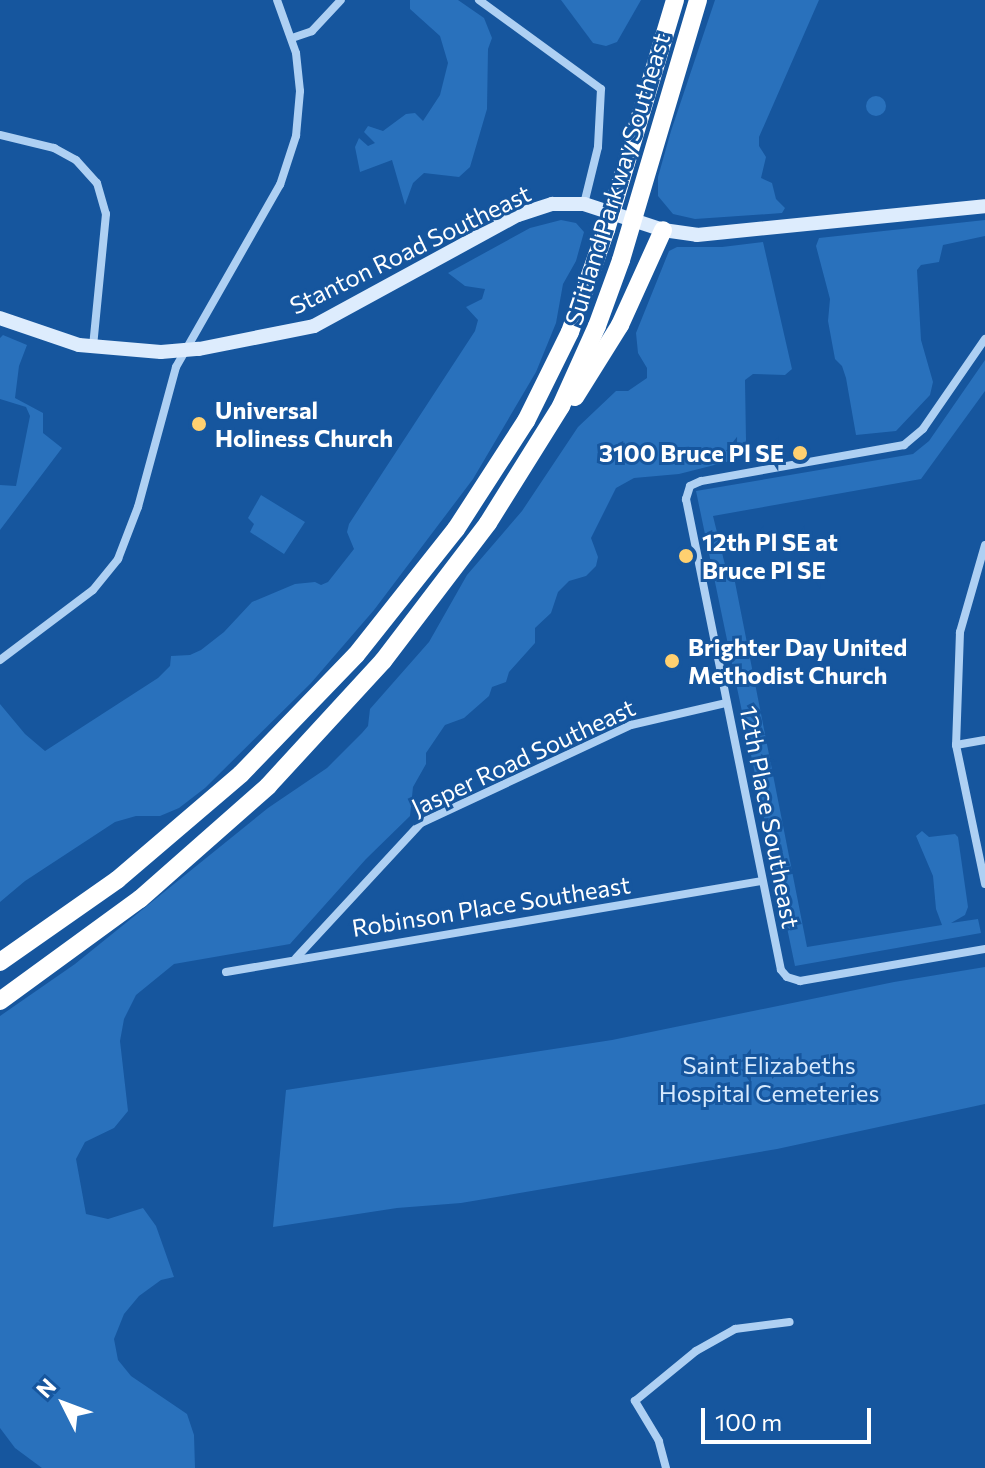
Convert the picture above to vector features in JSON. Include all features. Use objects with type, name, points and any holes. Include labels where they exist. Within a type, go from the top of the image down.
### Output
[{"type":"highway","name":"Suitland Parkway Southeast","points":[[0,962],[117,880],[221,793],[311,704],[399,604],[479,496],[539,398],[574,322],[612,213],[675,0]]},
{"type":"highway","name":"Suitland Parkway Southeast","points":[[0,1001],[163,880],[308,745],[436,595],[535,451],[566,396],[593,337],[633,220],[698,0]]},
{"type":"highway","points":[[535,451],[607,349],[663,230]]},
{"type":"street","points":[[0,660],[93,590],[118,559],[138,507],[176,367],[274,198],[289,164],[300,100],[292,38],[277,0]]},
{"type":"street","points":[[292,38],[312,31],[341,0]]},
{"type":"street","points":[[479,0],[599,86],[603,96],[598,147],[584,204]]},
{"type":"street","points":[[0,135],[54,148],[76,160],[97,183],[106,214],[93,347]]},
{"type":"street","name":"Stanton Road Southeast","points":[[0,318],[62,341],[93,347],[185,351],[314,326],[518,215],[552,204],[584,204],[663,230],[711,234],[985,206]]},
{"type":"street","name":"12th Place Southeast","points":[[985,339],[923,429],[904,445],[701,481],[690,486],[686,499],[779,965],[787,977],[800,981],[985,949]]},
{"type":"street","points":[[985,545],[973,579],[957,659],[956,745],[985,884]]},
{"type":"street","points":[[973,579],[985,584]]},
{"type":"street","name":"Jasper Road Southeast","points":[[296,959],[421,823],[635,723],[726,703]]},
{"type":"street","points":[[956,745],[985,740]]},
{"type":"street","name":"Robinson Place Southeast","points":[[226,972],[762,881]]},
{"type":"street","points":[[666,1468],[659,1441],[635,1401],[696,1351],[735,1329],[790,1322]]},
{"type":"green space","points":[[410,0],[458,0],[484,18],[492,38],[488,49],[487,109],[470,167],[459,177],[424,173],[413,183],[405,205],[392,160],[360,172],[355,147],[359,138],[368,146],[375,143],[364,132],[368,126],[383,131],[406,114],[415,113],[423,121],[440,95],[448,63],[440,36],[410,9]]},
{"type":"green space","points":[[561,0],[641,0],[617,42],[606,46],[593,43]]},
{"type":"green space","points":[[715,0],[819,0],[759,137],[759,146],[766,157],[761,178],[772,183],[776,199],[785,208],[782,213],[695,219],[673,214],[658,196],[658,177],[671,131]]},
{"type":"green space","points":[[876,96],[883,99],[886,106],[883,113],[876,116],[869,113],[866,106],[869,99]]},
{"type":"green space","points":[[561,220],[576,223],[584,232],[576,261],[563,284],[556,323],[536,372],[473,479],[374,610],[311,683],[205,788],[179,808],[160,816],[136,816],[115,822],[25,881],[0,902],[0,704],[25,734],[45,751],[158,678],[170,666],[171,656],[190,655],[201,650],[224,632],[252,602],[295,584],[315,582],[321,585],[328,582],[354,549],[347,532],[349,524],[475,331],[478,320],[466,307],[482,299],[485,289],[465,286],[448,273],[530,228]]},
{"type":"green space","points":[[985,220],[985,236],[943,245],[939,262],[921,265],[917,270],[921,340],[933,382],[930,395],[896,431],[856,435],[846,378],[842,366],[835,359],[828,321],[830,299],[816,246],[819,238]]},
{"type":"green space","points":[[763,242],[792,369],[785,375],[753,374],[745,380],[746,440],[742,458],[679,474],[634,478],[616,488],[591,538],[598,557],[596,566],[586,576],[569,581],[558,592],[551,613],[535,628],[535,643],[509,672],[506,682],[492,687],[489,696],[464,718],[445,725],[426,753],[426,764],[413,787],[410,816],[366,859],[290,944],[174,964],[136,995],[124,1019],[120,1041],[128,1111],[114,1128],[85,1142],[76,1159],[86,1214],[108,1219],[143,1208],[156,1226],[174,1277],[161,1280],[139,1296],[124,1314],[114,1339],[118,1360],[131,1376],[187,1414],[194,1435],[195,1468],[42,1468],[15,1448],[0,1428],[0,1016],[75,964],[268,808],[327,768],[362,733],[368,726],[370,709],[429,642],[467,575],[522,511],[578,427],[616,391],[628,391],[647,378],[647,368],[638,353],[636,333],[669,251],[677,247],[722,247]]},
{"type":"green space","points":[[3,335],[27,345],[19,366],[15,398],[43,413],[43,433],[62,448],[0,530],[0,485],[16,486],[30,416],[26,407],[0,399],[0,338]]},
{"type":"green space","points":[[985,360],[985,391],[921,479],[713,516],[727,573],[733,572],[807,947],[942,925],[936,909],[933,876],[916,836],[922,831],[929,837],[955,834],[958,837],[968,907],[965,915],[951,923],[978,919],[981,933],[795,966],[696,491],[913,454],[929,441]]},
{"type":"green space","points":[[261,495],[305,522],[284,554],[250,532],[254,524],[248,518]]},
{"type":"green space","name":"Saint Elizabeths Hospital Cemeteries","points":[[985,967],[985,1104],[777,1149],[461,1203],[397,1208],[273,1227],[286,1090],[612,1040],[894,982]]},
{"type":"place","name":"Universal Holiness Church","points":[[199,424]]},
{"type":"place","name":"3100 Bruce Pl SE","points":[[800,453]]},
{"type":"place","name":"12th Pl SE at Bruce Pl SE","points":[[686,556]]},
{"type":"place","name":"Brighter Day United Methodist Church","points":[[672,661]]}]
